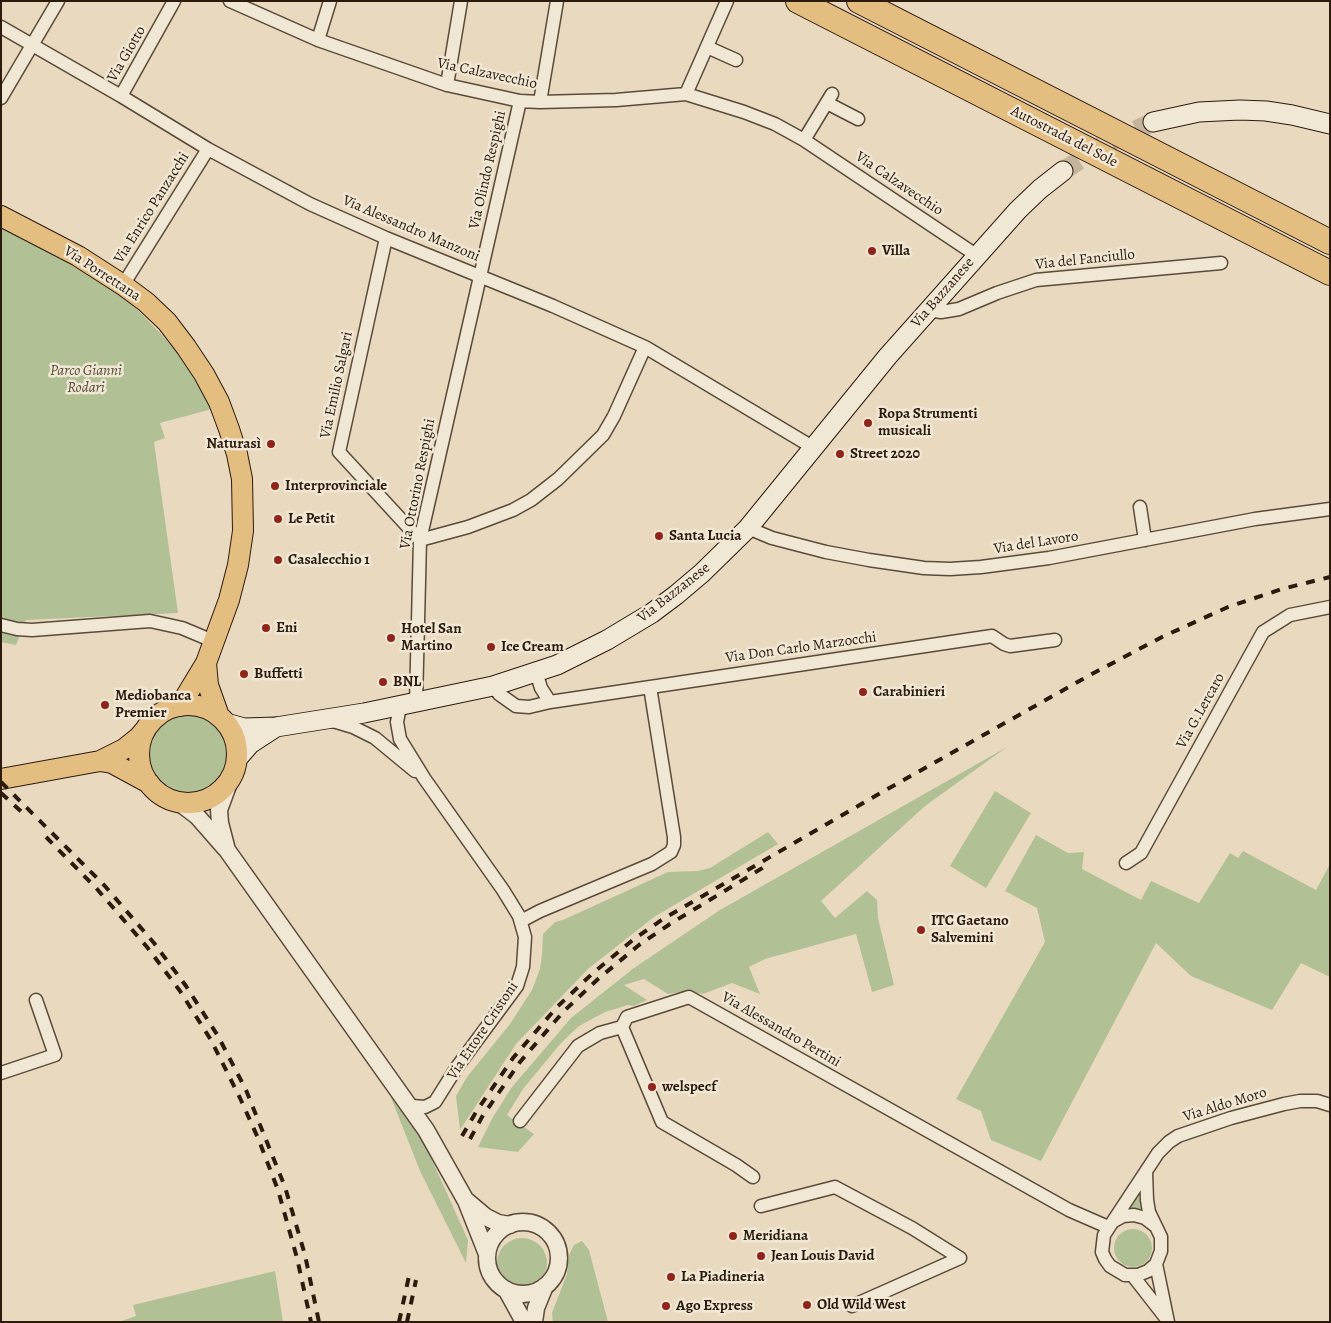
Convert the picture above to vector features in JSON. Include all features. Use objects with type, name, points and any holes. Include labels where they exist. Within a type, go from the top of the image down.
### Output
[{"type":"highway","name":"Autostrada del Sole","points":[[798,1],[1330,273]]},
{"type":"highway","name":"Autostrada del Sole","points":[[859,1],[1330,242]]},
{"type":"main road","points":[[1153,122],[1199,112],[1266,110],[1330,124]]},
{"type":"main road","name":"Via Bazzanese","points":[[223,719],[244,728],[276,727],[408,704],[493,686],[557,665],[652,613],[702,574],[748,528],[888,356],[976,255],[1018,210],[1063,171]]},
{"type":"main road","name":"Via Porrettana","points":[[1,216],[78,256],[123,284],[167,322],[204,374],[218,402],[237,454],[242,479],[243,531],[234,582],[206,663],[180,706]]},
{"type":"main road","name":"Via Porrettana","points":[[206,663],[208,685],[223,719]]},
{"type":"main road","points":[[1,779],[100,762],[112,764],[149,783],[162,795],[177,801],[190,803],[202,801],[223,789],[235,770],[237,759],[235,740],[223,719],[207,709],[194,705],[180,706],[163,712],[149,724],[134,742],[100,762]]},
{"type":"main road","points":[[149,724],[140,743],[139,754],[144,774],[149,783]]},
{"type":"main road","name":"Via Bazzanese","points":[[237,759],[250,744],[276,727]]},
{"type":"street","points":[[1,98],[58,1]]},
{"type":"street","name":"Via Giotto","points":[[121,96],[174,1]]},
{"type":"street","name":"Via Calzavecchio","points":[[230,1],[318,40],[447,85],[520,100],[540,102],[616,100],[686,94],[744,112],[775,124],[804,140],[976,255]]},
{"type":"street","points":[[318,40],[330,1]]},
{"type":"street","points":[[447,85],[462,1]]},
{"type":"street","points":[[540,102],[558,1]]},
{"type":"street","points":[[686,94],[727,1]]},
{"type":"street","name":"Via Alessandro Manzoni","points":[[1,27],[208,149],[310,204],[386,238],[480,275],[645,348],[814,448]]},
{"type":"street","points":[[707,47],[736,60]]},
{"type":"street","points":[[804,140],[829,99],[858,119]]},
{"type":"street","name":"Via Olindo Respighi","points":[[480,275],[520,100]]},
{"type":"street","name":"Via Enrico Panzacchi","points":[[123,284],[208,149]]},
{"type":"street","name":"Via Emilio Salgari","points":[[386,238],[339,452],[420,540]]},
{"type":"street","name":"Via del Fanciullo","points":[[928,310],[941,312],[959,309],[997,293],[1036,280],[1221,263]]},
{"type":"street","name":"Via Ottorino Respighi","points":[[408,704],[420,540],[480,275]]},
{"type":"street","points":[[420,540],[468,527],[513,510],[531,500],[558,478],[603,435],[618,408],[645,348]]},
{"type":"street","points":[[1140,507],[1145,540]]},
{"type":"street","name":"Via del Lavoro","points":[[748,528],[772,538],[826,552],[924,568],[950,569],[1049,558],[1255,519],[1330,509]]},
{"type":"street","name":"Via G.Lercaro","points":[[1126,863],[1141,853],[1263,632],[1290,615],[1330,607]]},
{"type":"street","points":[[1,625],[32,630],[150,621],[182,628],[214,641]]},
{"type":"street","name":"Via Don Carlo Marzocchi","points":[[493,686],[499,694],[516,706],[529,707],[550,702],[992,636],[1010,646],[1054,640]]},
{"type":"street","points":[[536,672],[541,688],[550,702]]},
{"type":"street","points":[[521,921],[540,911],[652,864],[671,852],[674,845],[674,837],[650,687]]},
{"type":"street","name":"Via Ettore Cristoni","points":[[408,704],[397,722],[400,739],[424,778],[503,890],[521,921],[525,937],[523,967],[517,986],[457,1067],[427,1118],[426,1130]]},
{"type":"street","name":"Via Ettore Cristoni","points":[[328,719],[354,727],[376,738],[424,778]]},
{"type":"street","points":[[227,850],[220,823],[219,810],[230,780]]},
{"type":"street","points":[[177,801],[197,816],[227,850],[426,1130],[466,1201],[487,1254]]},
{"type":"street","name":"Via Alessandro Pertini","points":[[622,1027],[628,1017],[689,997],[1061,1205],[1111,1224]]},
{"type":"street","points":[[1,1073],[55,1055],[36,1000]]},
{"type":"street","points":[[520,1121],[578,1046],[600,1033],[622,1027],[662,1122],[736,1164],[753,1177]]},
{"type":"street","name":"Via Aldo Moro","points":[[1168,1322],[1133,1276],[1117,1272],[1105,1260],[1102,1252],[1104,1235],[1158,1153],[1178,1136],[1231,1118],[1300,1101],[1317,1101],[1330,1105]]},
{"type":"street","points":[[408,1104],[425,1107],[435,1102]]},
{"type":"street","name":"Via Aldo Moro","points":[[1146,1172],[1147,1200],[1162,1244],[1162,1251],[1156,1264],[1168,1322]]},
{"type":"street","points":[[760,1206],[835,1187],[912,1228],[960,1258],[852,1306]]},
{"type":"street","points":[[466,1201],[486,1217],[498,1223],[510,1225]]},
{"type":"street","points":[[1111,1224],[1123,1216],[1134,1215],[1145,1218],[1154,1225]]},
{"type":"street","points":[[522,1222],[537,1226],[547,1232],[554,1242],[558,1258],[557,1269],[545,1286],[536,1292],[517,1294],[507,1291],[490,1274],[487,1254],[492,1240],[498,1233],[510,1225],[522,1222]]},
{"type":"street","points":[[1133,1276],[1143,1273],[1156,1264]]},
{"type":"street","points":[[534,1322],[536,1308],[545,1286]]},
{"type":"street","points":[[507,1291],[524,1322]]},
{"type":"green space","name":"Parco Gianni Rodari","points":[[1,225],[107,284],[133,305],[189,367],[212,409],[160,423],[165,438],[154,442],[178,613],[26,620],[16,645],[1,642]]},
{"type":"green space","points":[[187,711],[203,714],[211,718],[223,730],[227,738],[230,754],[227,770],[223,778],[211,790],[203,794],[187,797],[171,794],[163,790],[151,778],[147,770],[144,754],[147,738],[151,730],[163,718],[171,714]]},
{"type":"green space","points":[[1007,747],[925,806],[821,901],[835,918],[867,891],[877,900],[878,918],[894,985],[872,992],[856,934],[765,959],[749,967],[760,994],[732,983],[703,994],[688,991],[668,994],[644,979],[624,985],[647,1000],[634,1006],[628,1005],[605,1012],[579,1026],[561,1043],[523,1089],[507,1115],[534,1134],[518,1152],[478,1147],[493,1117],[512,1087],[571,1018],[634,968],[720,910]]},
{"type":"green space","points":[[995,791],[1031,813],[986,888],[950,866]]},
{"type":"green space","points":[[768,832],[778,844],[654,917],[588,969],[516,1044],[460,1130],[456,1096],[467,1077],[510,1024],[532,990],[540,969],[543,934],[555,922],[668,872],[698,871],[710,868]]},
{"type":"green space","points":[[1036,835],[1068,853],[1084,852],[1082,869],[1141,900],[1151,881],[1199,903],[1230,853],[1238,858],[1243,851],[1316,890],[1330,864],[1330,977],[1301,963],[1272,1010],[1191,976],[1156,943],[1041,1161],[991,1140],[981,1111],[956,1099],[1045,942],[1037,908],[1005,891]]},
{"type":"green space","points":[[390,1095],[423,1140],[468,1240],[466,1263],[420,1171]]},
{"type":"green space","points":[[1143,1182],[1139,1196],[1142,1209],[1127,1208]]},
{"type":"green space","points":[[1133,1229],[1147,1234],[1152,1248],[1147,1262],[1133,1267],[1119,1262],[1114,1248],[1119,1234]]},
{"type":"green space","points":[[517,1238],[527,1238],[540,1245],[547,1258],[547,1268],[540,1281],[527,1288],[517,1288],[508,1284],[501,1277],[497,1268],[497,1258],[501,1249],[508,1242]]},
{"type":"green space","points":[[582,1241],[589,1250],[608,1322],[553,1322],[552,1313],[567,1274],[569,1255],[574,1245]]},
{"type":"green space","points":[[275,1271],[283,1322],[119,1322],[136,1316],[133,1305]]},
{"type":"tunnel","points":[[1063,171],[1103,145],[1153,122]]},
{"type":"railway","points":[[462,1136],[513,1058],[557,1007],[593,973],[634,939],[663,919],[877,795],[1090,675],[1162,637],[1228,607],[1282,589],[1330,577]]},
{"type":"railway","points":[[1,782],[104,885],[154,943],[186,986],[218,1036],[246,1090],[285,1187],[305,1255],[319,1322]]},
{"type":"railway","points":[[1,793],[25,815]]},
{"type":"railway","points":[[46,837],[97,889],[147,947],[180,991],[211,1040],[258,1138],[278,1190],[297,1258],[311,1322]]},
{"type":"railway","points":[[470,1139],[482,1117],[520,1062],[563,1012],[598,979],[639,945],[670,924],[769,864]]},
{"type":"railway","points":[[399,1322],[409,1276]]},
{"type":"railway","points":[[407,1322],[416,1280]]},
{"type":"place","name":"Villa","points":[[872,251]]},
{"type":"place","name":"Ropa Strumenti musicali","points":[[868,423]]},
{"type":"place","name":"Naturasì","points":[[271,444]]},
{"type":"place","name":"Street 2020","points":[[840,454]]},
{"type":"place","name":"Interprovinciale","points":[[275,486]]},
{"type":"place","name":"Le Petit","points":[[278,519]]},
{"type":"place","name":"Santa Lucia","points":[[659,536]]},
{"type":"place","name":"Casalecchio 1","points":[[278,560]]},
{"type":"place","name":"Eni","points":[[266,628]]},
{"type":"place","name":"Hotel San Martino","points":[[391,638]]},
{"type":"place","name":"Ice Cream","points":[[491,647]]},
{"type":"place","name":"Buffetti","points":[[244,674]]},
{"type":"place","name":"BNL","points":[[383,682]]},
{"type":"place","name":"Carabinieri","points":[[863,692]]},
{"type":"place","name":"Mediobanca Premier","points":[[105,705]]},
{"type":"place","name":"ITC Gaetano Salvemini","points":[[921,930]]},
{"type":"place","name":"welspecf","points":[[652,1087]]},
{"type":"place","name":"Meridiana","points":[[733,1236]]},
{"type":"place","name":"Jean Louis David","points":[[761,1256]]},
{"type":"place","name":"La Piadineria","points":[[671,1277]]},
{"type":"place","name":"Old Wild West","points":[[807,1305]]},
{"type":"place","name":"Ago Express","points":[[666,1306]]}]
